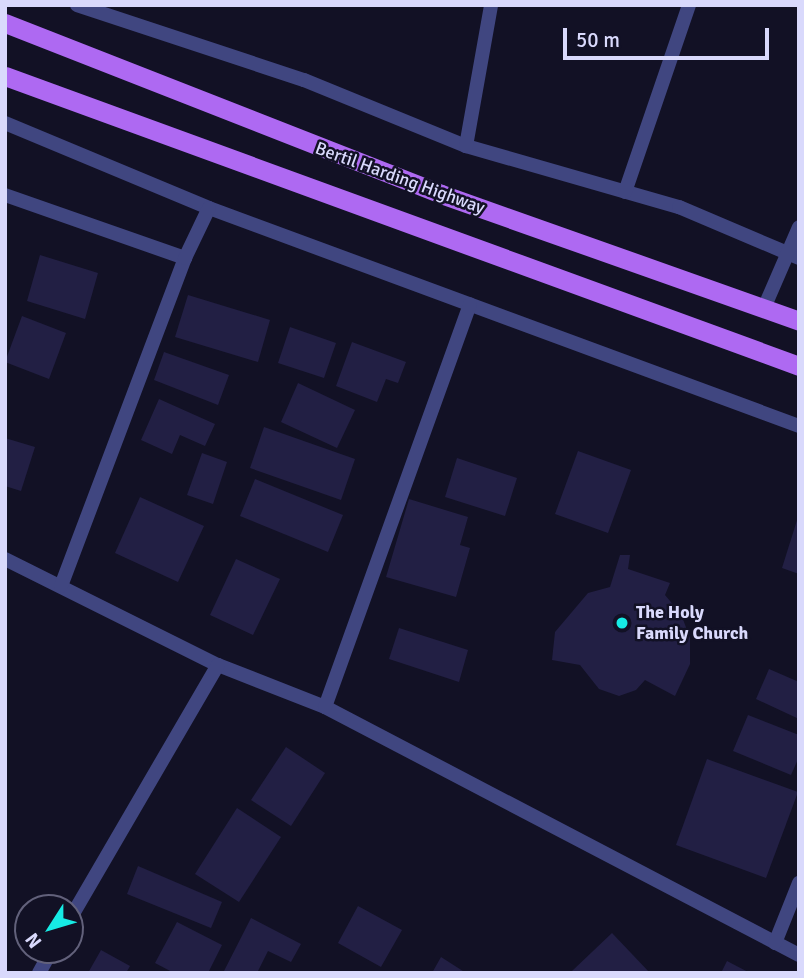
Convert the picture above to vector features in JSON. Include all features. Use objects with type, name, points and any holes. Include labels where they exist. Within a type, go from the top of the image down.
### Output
[{"type":"main road","name":"Bertil Harding Highway","points":[[5,23],[429,190],[799,321]]},
{"type":"main road","points":[[5,76],[799,366]]},
{"type":"street","points":[[77,5],[304,80],[466,146],[734,227],[793,255]]},
{"type":"street","points":[[466,146],[491,5]]},
{"type":"street","points":[[625,192],[689,5]]},
{"type":"street","points":[[5,123],[209,208],[799,426]]},
{"type":"street","points":[[5,195],[185,258]]},
{"type":"street","points":[[61,586],[185,258],[209,208]]},
{"type":"street","points":[[764,308],[793,255],[799,227]]},
{"type":"street","points":[[325,707],[470,304]]},
{"type":"street","points":[[5,559],[218,665],[325,707],[799,956]]},
{"type":"street","points":[[84,895],[218,665]]},
{"type":"street","points":[[775,943],[799,883]]},
{"type":"building","points":[[40,255],[98,273],[85,319],[27,301]]},
{"type":"building","points":[[188,295],[270,320],[258,362],[175,337]]},
{"type":"building","points":[[22,316],[66,333],[49,379],[5,362]]},
{"type":"building","points":[[290,327],[336,343],[324,378],[278,363]]},
{"type":"building","points":[[352,342],[406,362],[398,383],[386,379],[377,402],[336,386]]},
{"type":"building","points":[[164,352],[229,375],[218,405],[154,380]]},
{"type":"building","points":[[298,383],[355,410],[337,448],[281,422]]},
{"type":"building","points":[[159,399],[215,424],[205,446],[180,435],[172,454],[141,440]]},
{"type":"building","points":[[264,427],[355,459],[341,500],[250,468]]},
{"type":"building","points":[[5,438],[35,447],[21,491],[5,486]]},
{"type":"building","points":[[578,451],[631,470],[608,533],[555,514]]},
{"type":"building","points":[[202,453],[227,462],[213,504],[187,495]]},
{"type":"building","points":[[457,458],[517,478],[505,516],[445,497]]},
{"type":"building","points":[[255,479],[343,515],[328,552],[240,516]]},
{"type":"building","points":[[140,497],[204,526],[178,582],[115,553]]},
{"type":"building","points":[[409,499],[468,517],[460,545],[470,548],[456,597],[386,577]]},
{"type":"building","points":[[799,517],[799,574],[782,568]]},
{"type":"building","name":"The Holy Family Church","points":[[620,555],[630,555],[628,569],[670,583],[665,595],[681,614],[690,638],[690,664],[675,696],[645,680],[636,690],[619,696],[599,689],[580,665],[552,660],[555,632],[588,593],[610,587]]},
{"type":"building","points":[[236,559],[280,579],[253,635],[210,615]]},
{"type":"building","points":[[399,628],[468,650],[459,682],[389,659]]},
{"type":"building","points":[[769,669],[799,682],[799,719],[756,699]]},
{"type":"building","points":[[748,715],[799,735],[799,757],[791,775],[733,751]]},
{"type":"building","points":[[286,747],[325,773],[291,826],[251,800]]},
{"type":"building","points":[[707,759],[798,792],[766,878],[676,845]]},
{"type":"building","points":[[237,808],[281,837],[239,902],[195,874]]},
{"type":"building","points":[[138,866],[222,902],[211,928],[127,894]]},
{"type":"building","points":[[358,906],[402,930],[381,967],[338,943]]},
{"type":"building","points":[[251,918],[301,944],[291,962],[268,951],[257,973],[224,971]]},
{"type":"building","points":[[177,922],[222,945],[208,973],[174,973],[155,963]]},
{"type":"building","points":[[612,933],[650,973],[572,971]]},
{"type":"building","points":[[101,950],[130,966],[126,973],[88,973]]},
{"type":"building","points":[[441,957],[466,973],[432,973]]},
{"type":"building","points":[[727,961],[750,973],[721,973]]},
{"type":"place","name":"The Holy Family Church","points":[[622,623]]}]
